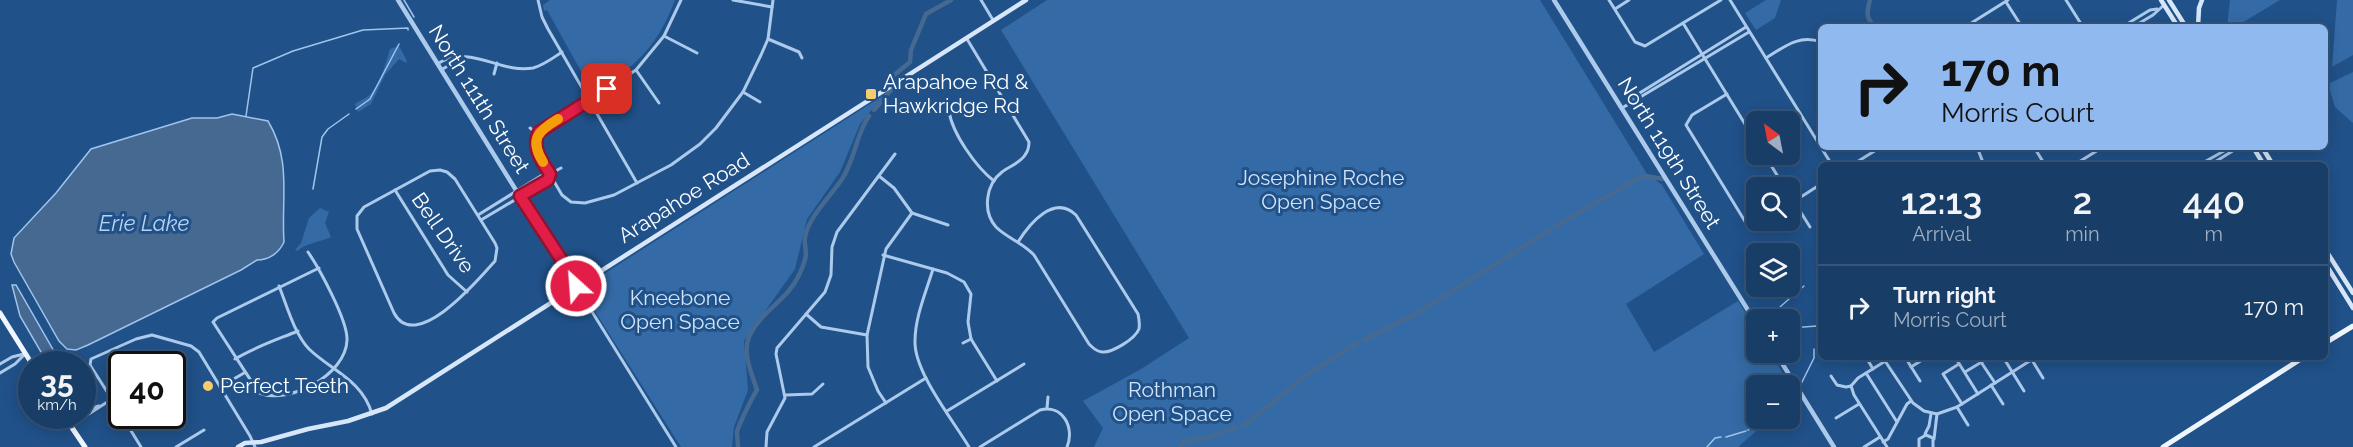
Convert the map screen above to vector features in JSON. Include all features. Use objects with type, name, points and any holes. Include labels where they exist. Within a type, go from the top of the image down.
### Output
[{"type":"main road","name":"Arapahoe Road","points":[[238,447],[372,414],[399,400],[1026,0]]},
{"type":"main road","points":[[2176,24],[2162,2],[2170,0],[2184,24]]},
{"type":"main road","points":[[2198,24],[2202,0]]},
{"type":"main road","points":[[2328,254],[2353,294]]},
{"type":"main road","points":[[2328,268],[2353,308]]},
{"type":"main road","points":[[0,313],[24,351]]},
{"type":"main road","points":[[2328,341],[2353,326]]},
{"type":"main road","points":[[2163,447],[2299,360]]},
{"type":"main road","points":[[72,429],[84,447]]},
{"type":"street","name":"North 111th Street","points":[[398,0],[516,191],[548,236],[576,286],[676,447]]},
{"type":"street","points":[[538,0],[542,17],[637,183]]},
{"type":"street","points":[[681,0],[664,36],[636,70],[548,125],[538,134],[536,139],[538,154],[562,195],[571,202],[595,201],[614,195],[671,165],[700,144],[726,117],[743,92],[768,39],[772,0]]},
{"type":"street","points":[[733,0],[772,7]]},
{"type":"street","points":[[981,0],[993,20]]},
{"type":"street","name":"North 119th Street","points":[[1554,0],[1624,107],[1747,309]]},
{"type":"street","points":[[1609,0],[1635,42],[1641,46],[1649,45],[1721,0]]},
{"type":"street","points":[[1615,9],[1629,0]]},
{"type":"street","points":[[1730,0],[1818,142]]},
{"type":"street","points":[[1970,24],[2006,0],[2020,24]]},
{"type":"street","points":[[2066,0],[2081,24]]},
{"type":"street","points":[[2138,24],[2153,15],[2162,2]]},
{"type":"street","points":[[2127,24],[2150,10],[2157,9]]},
{"type":"street","points":[[1683,23],[1746,125]]},
{"type":"street","points":[[1624,107],[1630,99],[1746,27]]},
{"type":"street","points":[[1624,107],[1749,32]]},
{"type":"street","points":[[664,36],[697,53]]},
{"type":"street","points":[[966,37],[1029,142],[1026,155],[1002,172],[994,181],[988,198],[989,216],[994,225],[1034,255],[1089,344],[1096,350],[1104,352],[1114,349],[1136,334],[1140,323],[1137,314],[1076,215],[1069,208],[1062,206],[1053,208],[1042,215],[1028,225],[1018,242]]},
{"type":"street","points":[[768,39],[799,52],[802,58]]},
{"type":"street","points":[[1766,58],[1794,41],[1807,39],[1818,41]]},
{"type":"street","points":[[437,64],[449,57],[465,57],[518,69],[536,67],[562,52]]},
{"type":"street","points":[[441,70],[465,57]]},
{"type":"street","points":[[494,74],[497,63]]},
{"type":"street","points":[[636,70],[659,103]]},
{"type":"street","points":[[743,92],[760,102]]},
{"type":"street","points":[[1727,94],[1692,116],[1687,121],[1688,129],[1746,222]]},
{"type":"street","points":[[949,111],[950,121],[977,164],[994,181]]},
{"type":"street","points":[[530,128],[538,134]]},
{"type":"street","points":[[1857,162],[1876,150]]},
{"type":"street","points":[[2078,162],[2096,150]]},
{"type":"street","points":[[2204,162],[2226,150]]},
{"type":"street","points":[[2219,162],[2235,150]]},
{"type":"street","points":[[766,447],[767,432],[784,405],[786,395],[776,354],[777,348],[822,296],[831,275],[832,247],[837,232],[895,154]]},
{"type":"street","points":[[478,215],[544,174],[550,174],[561,168]]},
{"type":"street","points":[[436,170],[451,175],[495,243],[497,255],[495,261],[459,300],[420,324],[408,326],[402,323],[394,313],[357,229],[357,218],[364,207],[395,190],[430,171],[436,170]]},
{"type":"street","points":[[481,220],[548,180],[550,174]]},
{"type":"street","points":[[879,176],[894,188],[912,213],[948,225]]},
{"type":"street","points":[[1800,197],[1818,186]]},
{"type":"street","name":"Bell Drive","points":[[395,190],[448,274],[467,292]]},
{"type":"street","points":[[886,403],[868,367],[867,335],[883,255],[912,213]]},
{"type":"street","points":[[1800,213],[1810,227]]},
{"type":"street","points":[[308,252],[319,268],[346,332],[346,346],[334,367],[317,384],[306,389],[268,397],[254,388],[213,322],[279,286],[319,268]]},
{"type":"street","points":[[883,255],[956,277],[968,287],[971,301],[968,322],[971,339],[997,381]]},
{"type":"street","points":[[933,269],[916,330],[916,356],[926,378],[969,447]]},
{"type":"street","points":[[279,286],[298,331],[310,349],[361,390],[372,414]]},
{"type":"street","points":[[806,314],[821,327],[867,335]]},
{"type":"street","points":[[235,359],[253,348],[270,344],[298,331]]},
{"type":"street","points":[[109,351],[136,339],[152,335],[181,342],[199,352],[252,445]]},
{"type":"street","points":[[963,343],[971,339]]},
{"type":"street","points":[[108,351],[91,359],[90,365],[108,393]]},
{"type":"street","points":[[0,364],[18,356]]},
{"type":"street","points":[[1868,360],[1873,369]]},
{"type":"street","points":[[1907,360],[1920,381]]},
{"type":"street","points":[[1911,367],[1922,360]]},
{"type":"street","points":[[1957,360],[1978,393]]},
{"type":"street","points":[[1965,372],[1985,360]]},
{"type":"street","points":[[2005,360],[2024,391]]},
{"type":"street","points":[[1831,376],[1837,385],[1851,386],[1885,361],[1911,401],[1918,408],[1931,414],[1937,414],[1957,407],[2031,360]]},
{"type":"street","points":[[2035,360],[2043,378]]},
{"type":"street","points":[[0,372],[18,361]]},
{"type":"street","points":[[1981,362],[2003,404]]},
{"type":"street","points":[[1782,363],[1834,447]]},
{"type":"street","points":[[947,411],[1024,364]]},
{"type":"street","points":[[1959,364],[1943,374],[1962,404]]},
{"type":"street","points":[[220,387],[244,373]]},
{"type":"street","points":[[1866,373],[1897,422]]},
{"type":"street","points":[[814,447],[926,378]]},
{"type":"street","points":[[786,395],[812,394],[823,384]]},
{"type":"street","points":[[1851,386],[1859,404],[1887,447]]},
{"type":"street","points":[[1047,408],[1048,397]]},
{"type":"street","points":[[1883,441],[1888,439],[1907,404],[1911,401]]},
{"type":"street","points":[[96,406],[106,403]]},
{"type":"street","points":[[96,409],[106,403]]},
{"type":"street","points":[[1836,418],[1859,404]]},
{"type":"street","points":[[1957,407],[1968,425]]},
{"type":"street","points":[[980,447],[1047,408],[1058,411],[1067,421],[1070,435],[1067,447]]},
{"type":"street","points":[[1919,447],[1918,441],[1929,426],[1931,414]]},
{"type":"street","points":[[1933,447],[1937,414]]},
{"type":"street","points":[[130,429],[141,447]]},
{"type":"street","points":[[180,446],[204,430]]},
{"type":"street","points":[[1923,435],[1931,436],[1934,440]]},
{"type":"street","points":[[1864,447],[1880,437]]},
{"type":"green space","points":[[550,0],[675,0],[661,30],[644,54],[623,73],[595,92],[591,89],[547,10],[544,11],[543,5]]},
{"type":"green space","name":"Josephine Roche Open Space","points":[[1047,0],[1540,0],[1647,174],[1662,185],[1704,254],[1626,304],[1654,352],[1738,301],[1746,313],[1746,363],[1777,363],[1784,375],[1746,375],[1746,429],[1759,429],[1738,447],[1094,447],[1103,428],[1083,401],[1141,369],[1189,338],[1001,30]]},
{"type":"green space","points":[[1766,0],[1781,0],[1775,18],[1756,30],[1745,13]]},
{"type":"green space","points":[[2230,0],[2280,0],[2240,24],[2227,24]]},
{"type":"green space","points":[[2337,0],[2353,0],[2353,55],[2332,67]]},
{"type":"green space","points":[[399,46],[406,63],[399,59],[385,75],[371,104],[358,112],[355,104],[367,97],[375,88],[382,75],[390,49]]},
{"type":"green space","points":[[2353,72],[2353,123],[2335,107],[2328,84]]},
{"type":"green space","name":"Kneebone Open Space","points":[[884,95],[860,124],[840,172],[807,219],[795,269],[744,341],[748,390],[734,427],[732,447],[681,447],[584,294],[585,286]]},
{"type":"green space","points":[[320,208],[329,212],[325,223],[331,237],[298,251],[295,250],[301,243],[309,218]]},
{"type":"water","name":"Erie Lake","points":[[232,114],[268,121],[275,136],[283,165],[284,180],[284,242],[282,246],[269,257],[257,260],[88,345],[76,350],[67,349],[59,341],[14,262],[11,254],[14,238],[56,193],[91,149],[192,118],[217,118]]},
{"type":"water","points":[[12,285],[16,285],[54,351],[40,351],[20,316]]},
{"type":"waterway","points":[[404,0],[414,17]]},
{"type":"waterway","points":[[887,85],[887,81],[910,62],[911,50],[926,14],[951,0]]},
{"type":"waterway","points":[[1870,0],[1868,15],[1873,24]]},
{"type":"waterway","points":[[246,116],[253,68],[293,51],[363,30],[408,28],[408,30]]},
{"type":"waterway","points":[[356,109],[370,99],[399,44]]},
{"type":"waterway","points":[[874,110],[891,90]]},
{"type":"waterway","points":[[313,189],[322,137],[328,129],[349,114]]},
{"type":"waterway","points":[[738,447],[737,432],[757,390],[747,357],[749,337],[759,321],[787,293],[798,277],[806,253],[807,229],[846,172],[869,116]]},
{"type":"waterway","points":[[1556,226],[1639,178],[1646,176],[1663,179]]},
{"type":"waterway","points":[[1364,340],[1419,312],[1550,230]]},
{"type":"waterway","points":[[1779,309],[1804,286]]},
{"type":"waterway","points":[[1800,327],[1818,327]]},
{"type":"waterway","points":[[1817,342],[1818,335]]},
{"type":"waterway","points":[[1243,426],[1308,374],[1357,343]]},
{"type":"waterway","points":[[1800,386],[1814,358],[1814,349]]},
{"type":"waterway","points":[[1180,447],[1185,441],[1207,438],[1235,428]]},
{"type":"waterway","points":[[1726,437],[1746,431]]},
{"type":"waterway","points":[[1707,447],[1715,438],[1721,437]]},
{"type":"slow traffic","points":[[543,162],[538,154],[536,139],[539,132],[558,119]]},
{"type":"place","name":"Arapahoe Rd & Hawkridge Rd","points":[[871,94]]},
{"type":"place","name":"Perfect Teeth","points":[[208,386]]},
{"type":"route","points":[[576,286],[548,236],[520,196],[548,180],[550,174],[538,154],[536,139],[539,132],[607,89]]},
{"type":"park label","name":"Rothman Open Space","points":[[1172,402]]}]
